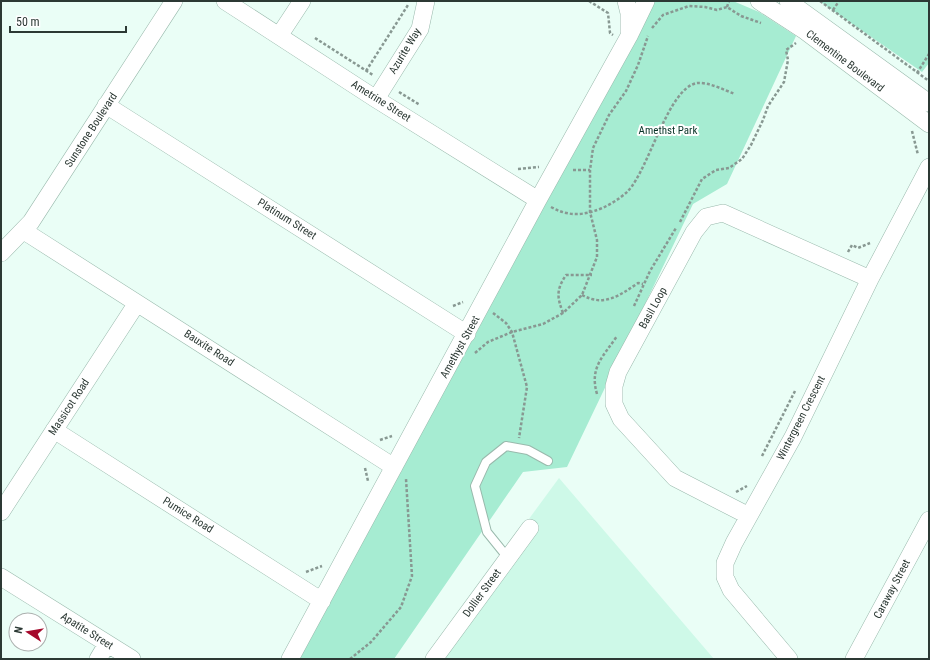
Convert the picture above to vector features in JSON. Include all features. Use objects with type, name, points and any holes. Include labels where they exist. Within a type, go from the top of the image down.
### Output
[{"type":"street","name":"Sunstone Boulevard","points":[[1,253],[24,231],[174,1]]},
{"type":"street","name":"Ametrine Street","points":[[225,1],[376,99],[538,200]]},
{"type":"street","points":[[279,36],[302,1]]},
{"type":"street","name":"Azurite Way","points":[[376,99],[420,29],[426,1]]},
{"type":"street","name":"Amethyst Street","points":[[626,1],[629,13],[629,36]]},
{"type":"street","name":"Amethyst Street","points":[[290,659],[322,601],[400,470],[482,306],[538,200],[629,36],[646,1]]},
{"type":"street","name":"Clementine Boulevard","points":[[759,1],[776,10],[805,30],[929,124]]},
{"type":"street","name":"Clementine Boulevard","points":[[788,1],[929,103]]},
{"type":"street","name":"Platinum Street","points":[[106,105],[468,334]]},
{"type":"street","name":"Wintergreen Crescent","points":[[789,659],[731,590],[725,577],[725,563],[734,543],[793,437],[870,279],[922,162]]},
{"type":"street","name":"Basil Loop","points":[[749,516],[674,478],[621,419],[614,404],[614,386],[618,372],[694,232],[706,217],[723,212],[870,279]]},
{"type":"street","name":"Bauxite Road","points":[[24,231],[400,470]]},
{"type":"street","name":"Massicot Road","points":[[1,512],[137,303]]},
{"type":"street","name":"Pumice Road","points":[[54,430],[322,601]]},
{"type":"street","name":"Caraway Street","points":[[854,659],[929,520]]},
{"type":"street","name":"Dollier Street","points":[[434,659],[530,528]]},
{"type":"street","name":"Apatite Street","points":[[1,577],[132,659]]},
{"type":"street","points":[[98,659],[107,644]]},
{"type":"lane","points":[[508,558],[487,532],[475,486],[486,462],[506,446],[528,450],[548,461]]},
{"type":"path","points":[[366,70],[411,1]]},
{"type":"path","points":[[727,7],[729,1]]},
{"type":"path","points":[[820,1],[929,81]]},
{"type":"path","points":[[833,10],[839,1]]},
{"type":"path","points":[[473,355],[488,342],[512,332],[543,324],[563,313],[582,295],[592,275],[597,257],[597,240],[590,212],[590,170],[593,148],[609,115],[626,91],[638,65],[651,30],[663,15],[689,6],[706,7],[717,10],[727,7],[741,16],[764,24]]},
{"type":"path","points":[[314,38],[426,109]]},
{"type":"path","points":[[791,40],[802,48]]},
{"type":"path","points":[[538,200],[559,211],[577,215],[603,208],[628,191],[643,166],[672,105],[688,87],[698,83],[735,94]]},
{"type":"path","points":[[912,129],[917,154],[922,162]]},
{"type":"path","points":[[917,154],[922,162]]},
{"type":"path","points":[[512,165],[519,169],[541,166],[553,173]]},
{"type":"path","points":[[842,266],[852,245],[858,248],[870,243],[874,236]]},
{"type":"path","points":[[563,313],[558,295],[559,286],[566,275],[592,275]]},
{"type":"path","points":[[582,295],[590,299],[600,301],[614,298],[638,283],[643,284]]},
{"type":"path","points":[[482,306],[506,323],[512,332],[527,387],[517,448]]},
{"type":"path","points":[[760,459],[796,390]]},
{"type":"path","points":[[378,440],[393,436],[396,430]]},
{"type":"path","points":[[364,466],[369,482]]},
{"type":"path","points":[[350,659],[371,642],[401,607],[412,576],[400,470]]},
{"type":"path","points":[[731,494],[746,487],[750,480]]},
{"type":"path","points":[[302,569],[306,572],[322,566],[326,559]]},
{"type":"shaded area","points":[[559,478],[714,659],[426,659]]},
{"type":"green space","name":"Amethst Park","points":[[653,1],[733,1],[759,12],[796,36],[727,184],[693,204],[567,467],[523,472],[394,659],[294,659]]},
{"type":"green space","points":[[819,1],[929,1],[929,63],[922,72]]}]
